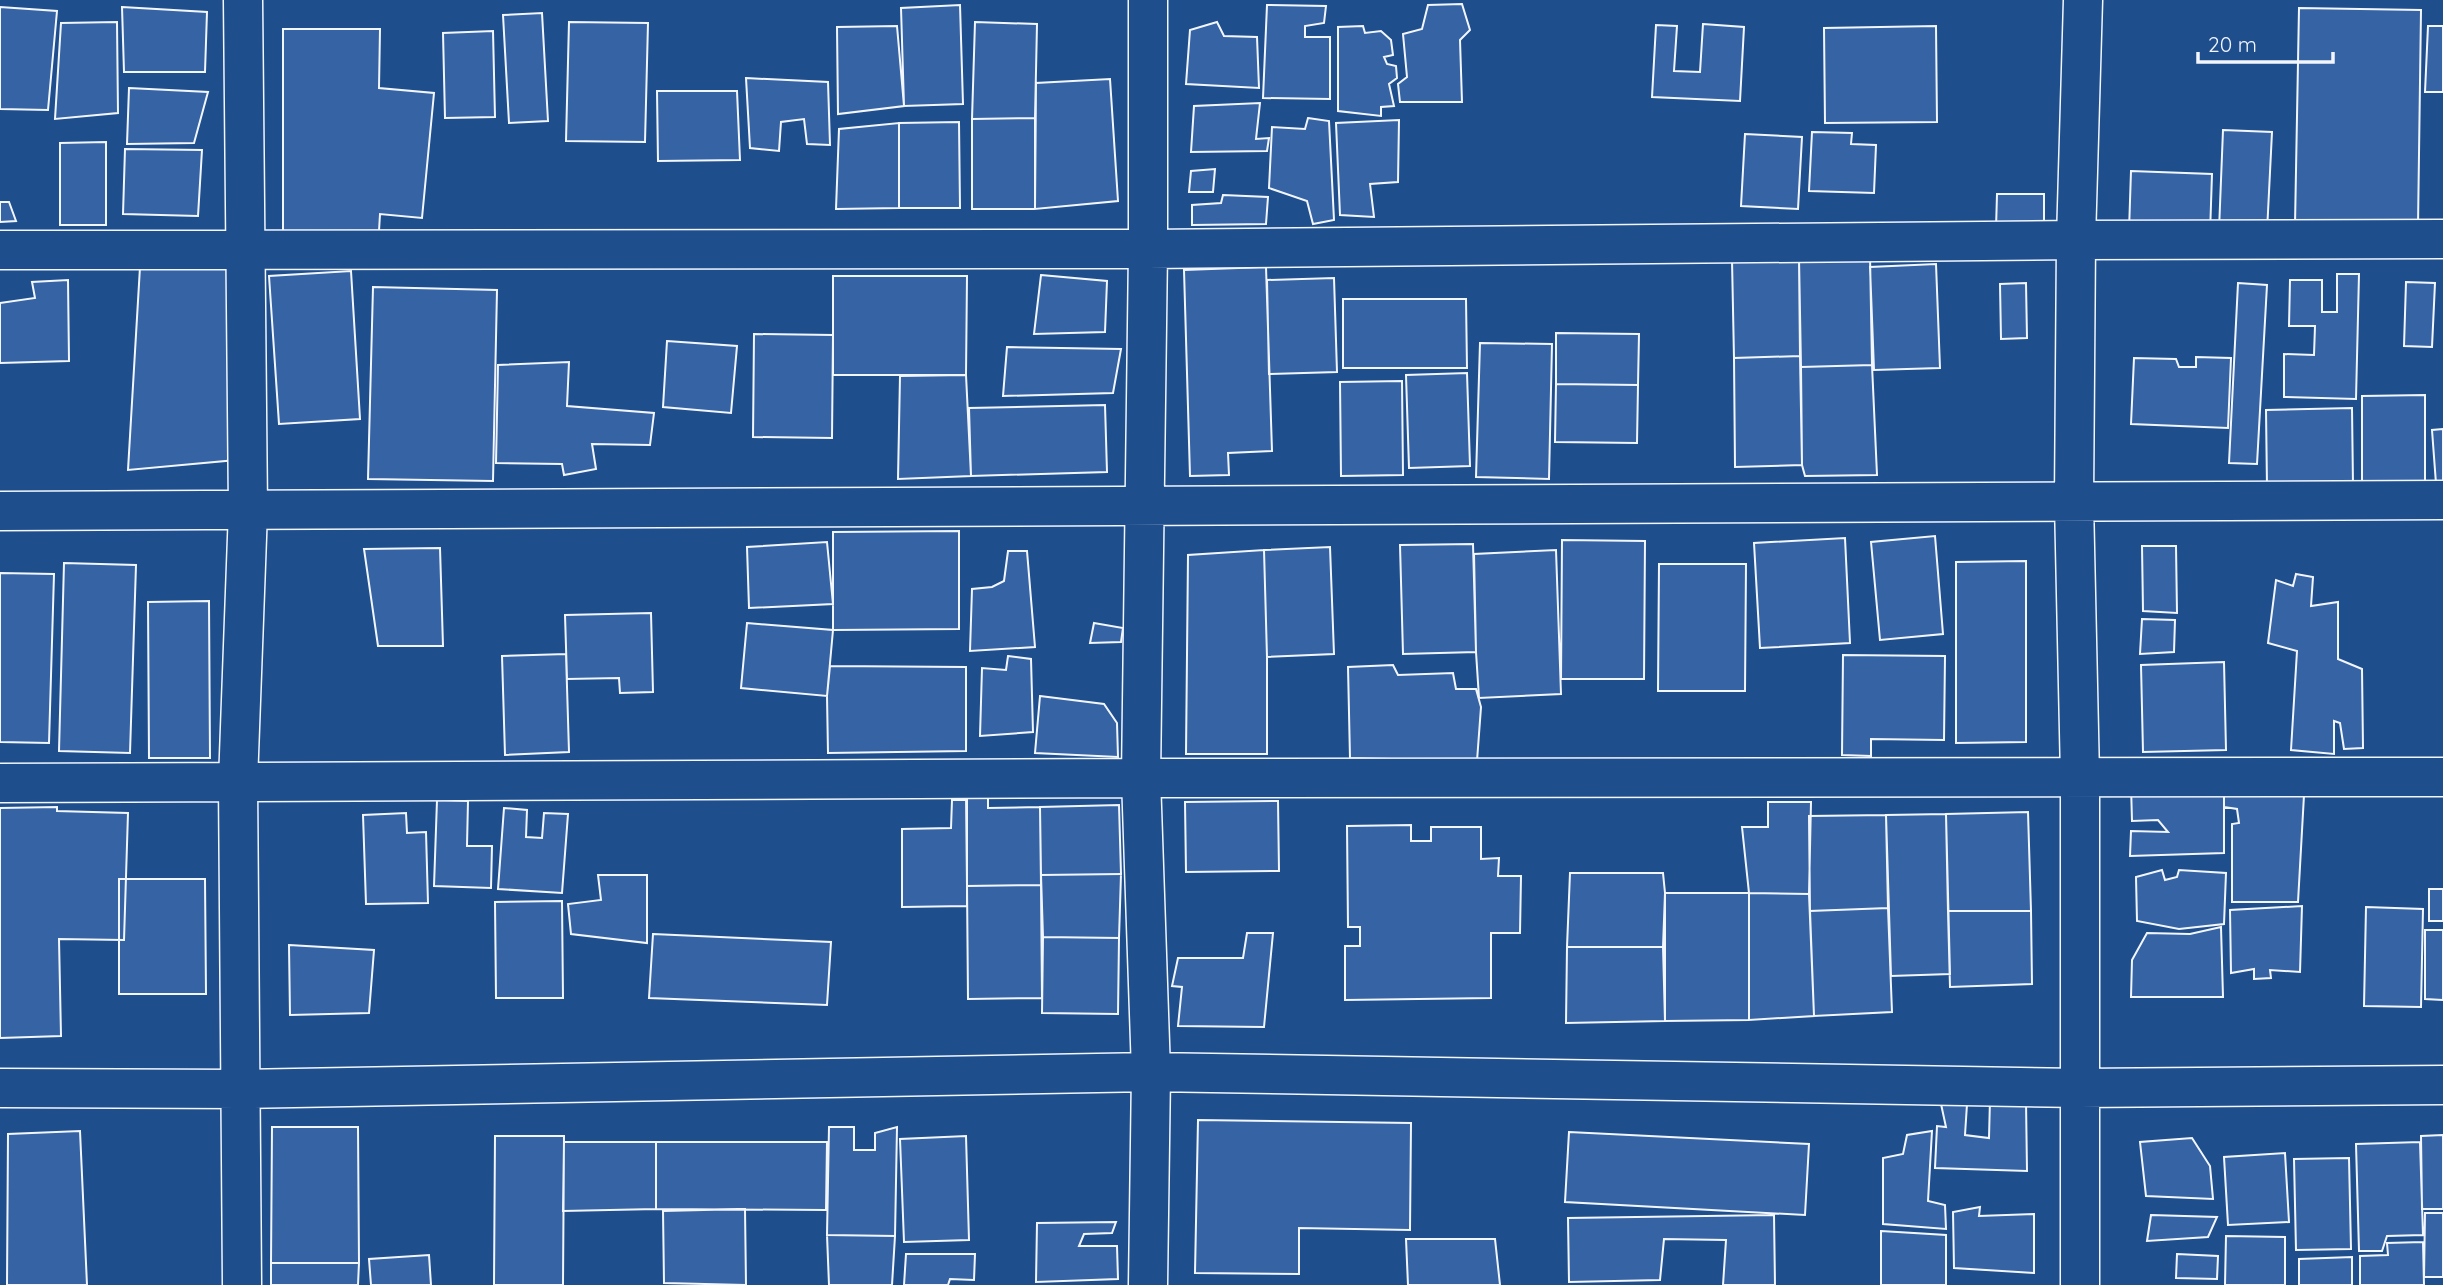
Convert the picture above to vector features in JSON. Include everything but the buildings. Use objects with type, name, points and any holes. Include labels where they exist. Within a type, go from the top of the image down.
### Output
[{"type":"street","points":[[242,1285],[238,782],[248,510],[243,0]]},
{"type":"street","points":[[1148,0],[1148,249],[1141,778],[1151,1072],[1148,1285]]},
{"type":"street","points":[[2080,1285],[2080,777],[2074,502],[2076,240],[2083,0]]},
{"type":"street","points":[[0,250],[1148,249],[2443,239]]},
{"type":"street","points":[[0,511],[2443,500]]},
{"type":"street","points":[[0,783],[1141,778],[2443,778]]},
{"type":"street","points":[[0,1088],[240,1089],[1151,1072],[2080,1088],[2443,1085]]}]
